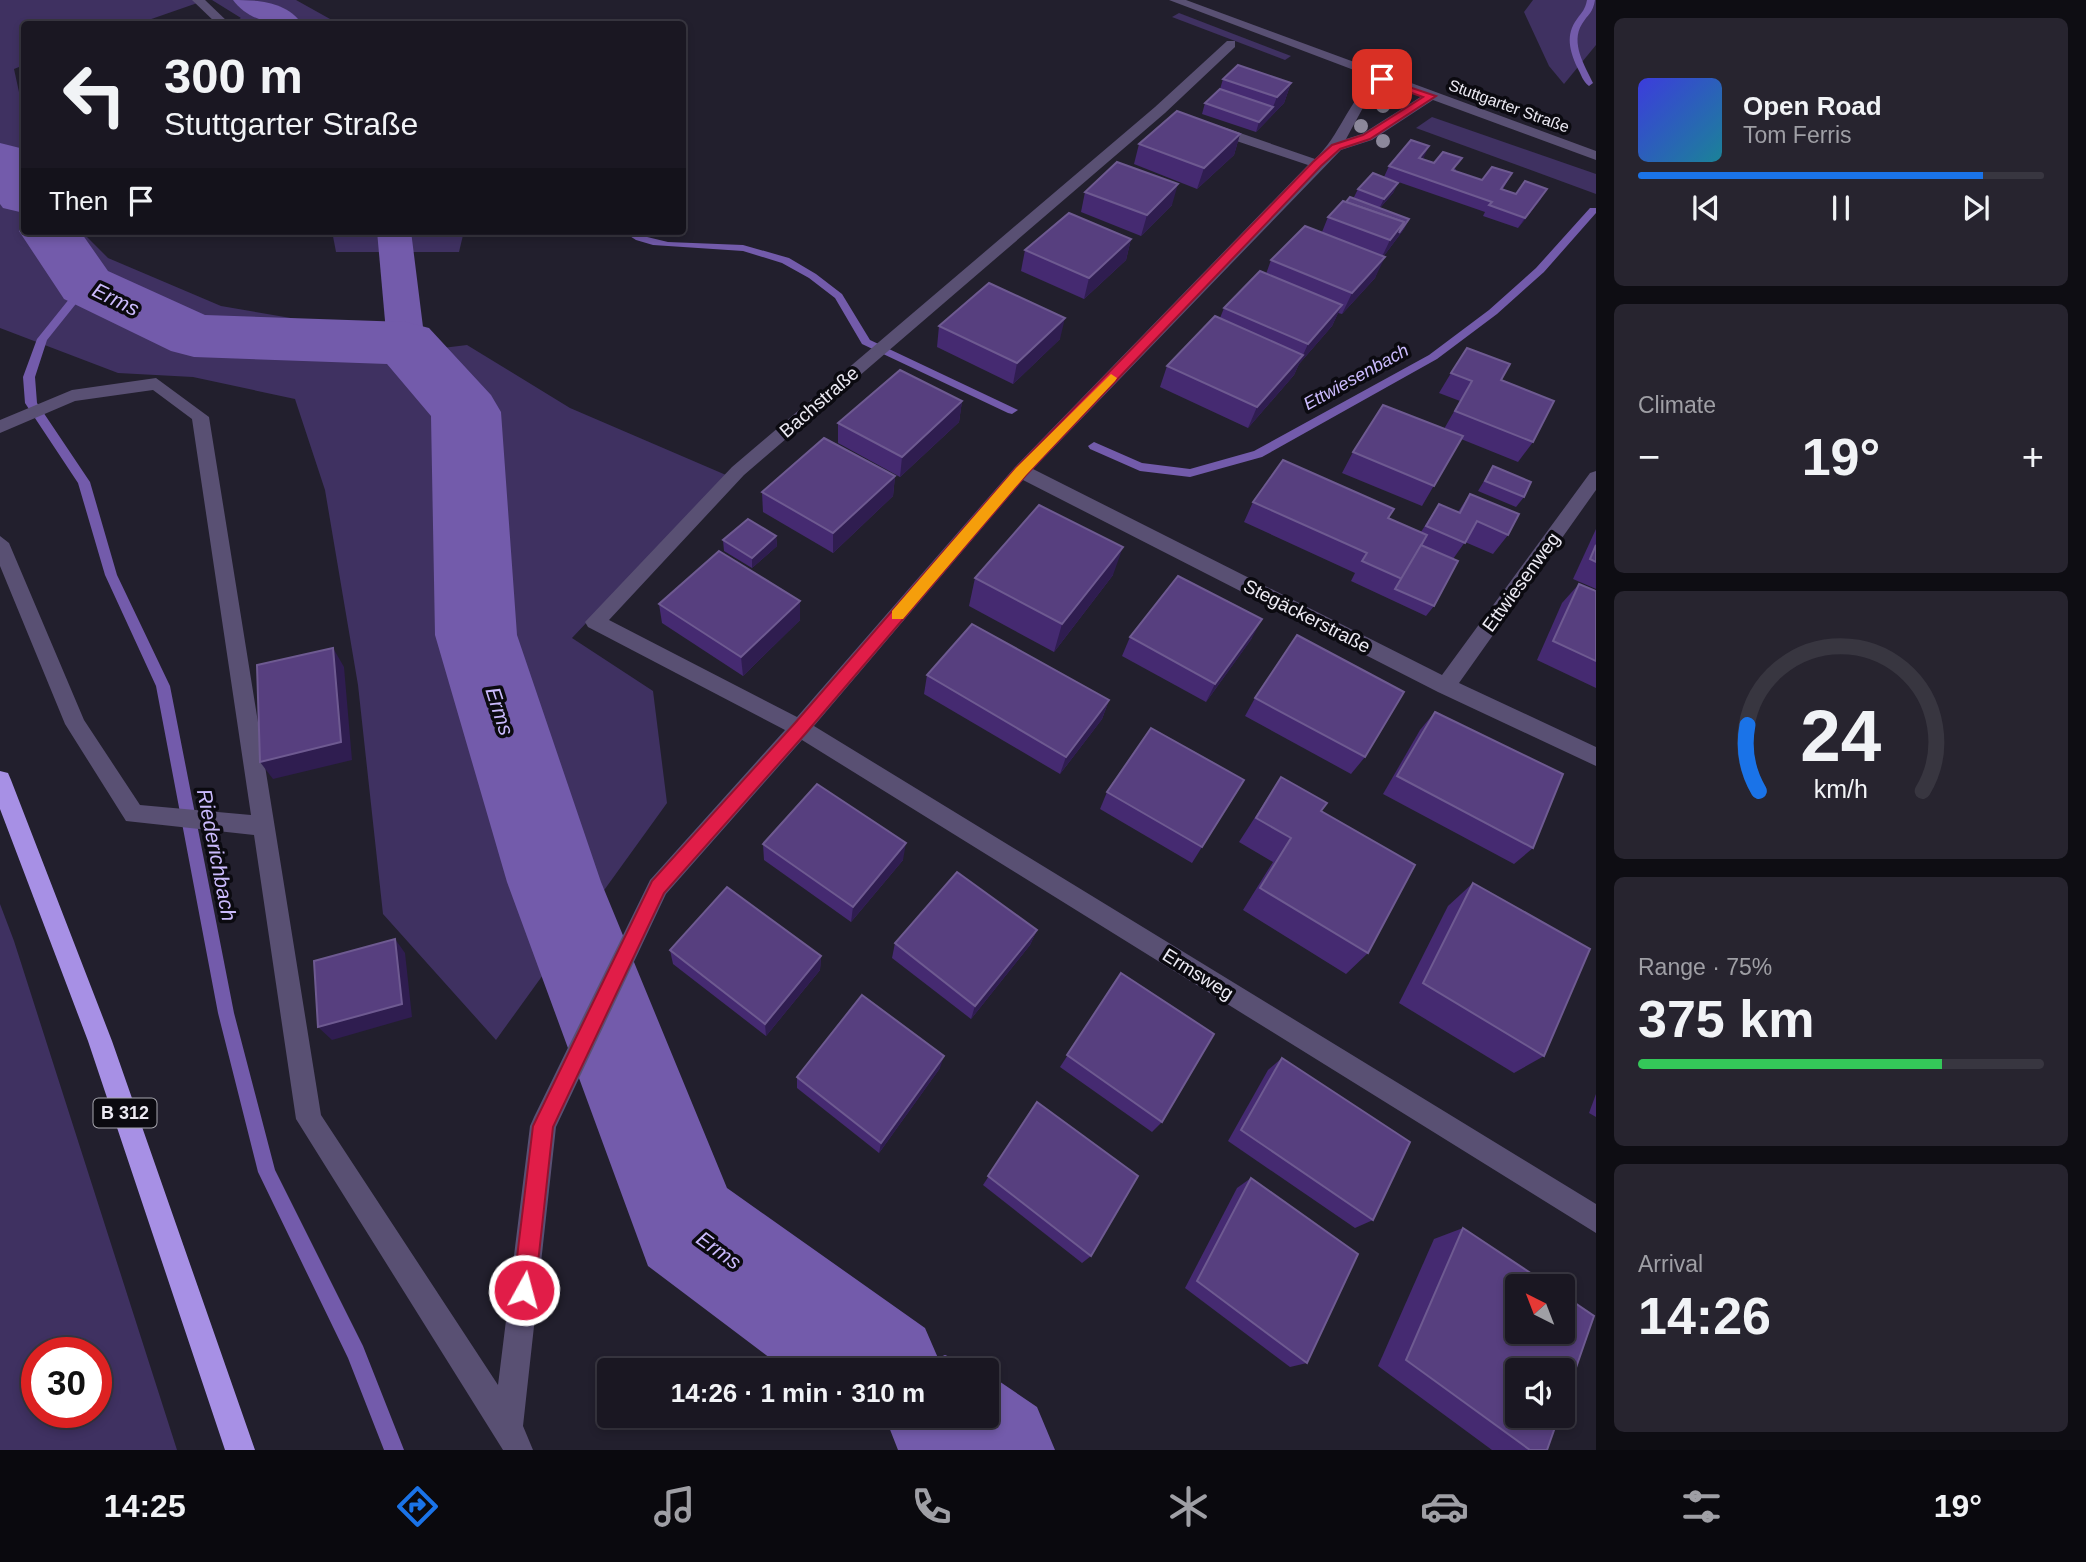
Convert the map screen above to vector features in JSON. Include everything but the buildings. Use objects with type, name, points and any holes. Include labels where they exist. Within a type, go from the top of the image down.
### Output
[{"type":"highway","name":"B 312","points":[[0,780],[100,1041],[240,1450]]},
{"type":"street","points":[[198,0],[221,21]]},
{"type":"street","name":"Stuttgarter Straße","points":[[1175,0],[1382,79],[1596,156]]},
{"type":"street","name":"Bachstraße","points":[[800,728],[595,622],[738,471],[897,335],[1167,112],[1230,44]]},
{"type":"street","points":[[1336,147],[1351,112],[1370,88],[1382,79]]},
{"type":"street","points":[[513,1439],[543,1126],[658,887],[800,728],[1021,471],[1317,164],[1336,147],[1367,137],[1431,96]]},
{"type":"street","points":[[1200,123],[1317,164]]},
{"type":"street","points":[[0,427],[72,396],[156,384],[200,417],[309,1119],[513,1439]]},
{"type":"street","name":"Stegäckerstraße","points":[[1021,471],[1445,686],[1596,757]]},
{"type":"street","name":"Ettwiesenweg","points":[[1445,686],[1596,477]]},
{"type":"street","points":[[0,543],[75,723],[134,814],[224,820],[263,827]]},
{"type":"street","name":"Ermsweg","points":[[800,728],[1596,1219]]},
{"type":"shaded area","points":[[0,0],[206,0],[146,21],[21,21],[21,66],[14,69],[21,101],[21,235],[85,235],[108,258],[221,306],[332,325],[353,359],[467,345],[570,408],[726,475],[572,638],[653,691],[667,803],[496,1040],[383,914],[358,685],[325,490],[295,399],[193,377],[118,373],[0,328]]},
{"type":"shaded area","points":[[212,0],[296,0],[334,21],[236,21],[241,18]]},
{"type":"shaded area","points":[[1533,0],[1596,0],[1596,45],[1564,84],[1549,66],[1524,12]]},
{"type":"shaded area","points":[[1179,13],[1291,56],[1285,60],[1172,17]]},
{"type":"shaded area","points":[[1432,117],[1596,174],[1596,194],[1416,128]]},
{"type":"shaded area","points":[[333,235],[463,235],[459,252],[336,252]]},
{"type":"shaded area","points":[[0,904],[14,941],[177,1450],[0,1450]]},
{"type":"waterway","points":[[247,0],[283,21]]},
{"type":"waterway","name":"Ettwiesenbach","points":[[1589,83],[1576,54],[1573,37],[1575,28],[1589,11],[1591,0]]},
{"type":"waterway","name":"Erms","points":[[0,160],[21,192]]},
{"type":"waterway","name":"Ettwiesenbach","points":[[1094,446],[1140,467],[1190,473],[1258,454],[1433,357],[1493,312],[1540,270],[1593,210]]},
{"type":"waterway","name":"Erms","points":[[52,235],[86,285],[194,336],[406,343],[466,412],[476,635],[554,882],[687,1227],[867,1358]]},
{"type":"waterway","points":[[394,235],[406,343]]},
{"type":"waterway","name":"Ettwiesenbach","points":[[634,235],[668,245],[743,248],[760,251],[785,261],[813,276],[838,296],[866,342],[1012,410]]},
{"type":"waterway","name":"Riederichbach","points":[[86,285],[42,339],[29,377],[31,403],[84,482],[111,575],[163,686],[226,1013],[267,1172],[356,1353],[394,1450]]},
{"type":"waterway","name":"Erms","points":[[962,1428],[994,1450]]},
{"type":"slow traffic","points":[[898,615],[1021,471],[1111,378]]},
{"type":"route","points":[[524,1290],[543,1126],[658,887],[800,728],[1021,471],[1317,164],[1336,147],[1367,137],[1431,96],[1382,79]]}]
